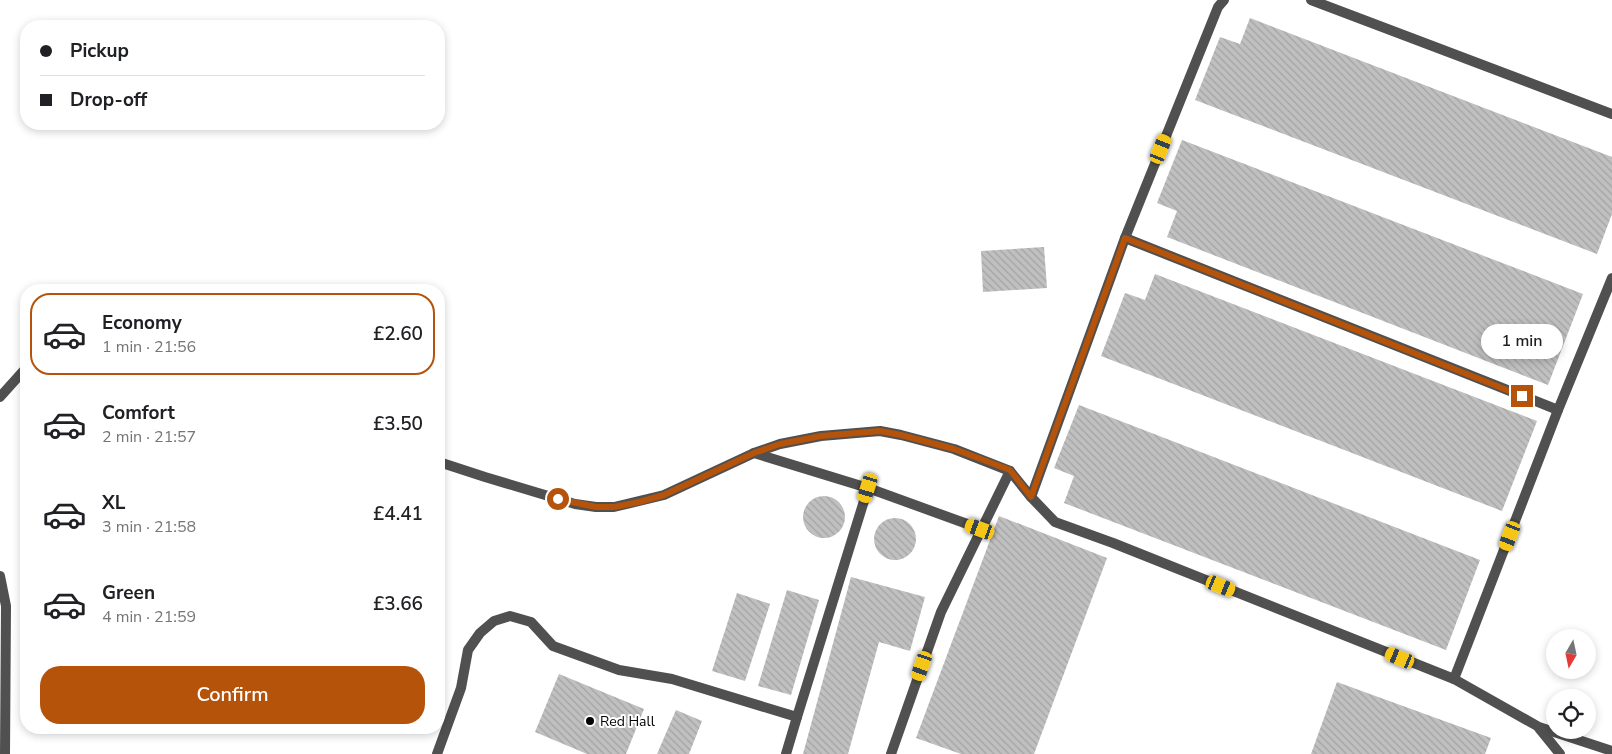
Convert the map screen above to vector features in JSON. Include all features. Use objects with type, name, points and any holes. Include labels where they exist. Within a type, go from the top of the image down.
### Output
[{"type":"lane","points":[[1031,497],[1125,238],[1218,7],[1224,0]]},
{"type":"lane","points":[[1310,0],[1612,114]]},
{"type":"lane","points":[[1125,238],[1558,410]]},
{"type":"lane","points":[[1454,679],[1558,410],[1612,278]]},
{"type":"lane","points":[[0,397],[20,375]]},
{"type":"lane","points":[[445,464],[485,478],[575,504],[614,507],[664,495],[754,453],[780,444],[821,436],[880,431],[901,435],[954,449],[1010,470],[1031,497],[1055,522],[1454,679],[1539,727],[1612,751]]},
{"type":"lane","points":[[754,453],[868,488],[980,529]]},
{"type":"lane","points":[[891,754],[941,612],[1010,470]]},
{"type":"lane","points":[[786,754],[868,488]]},
{"type":"lane","points":[[0,576],[6,606],[5,754]]},
{"type":"lane","points":[[445,732],[461,688],[468,650],[480,633],[494,621],[510,616],[531,622],[553,646],[619,670],[672,679],[797,717]]},
{"type":"lane","points":[[1539,727],[1560,754]]},
{"type":"lane","points":[[437,754],[444,734]]},
{"type":"building","points":[[1250,18],[1612,157],[1612,214],[1597,254],[1195,100],[1220,37],[1240,44]]},
{"type":"building","points":[[1182,140],[1583,294],[1548,385],[1167,237],[1177,211],[1157,203]]},
{"type":"building","points":[[1044,247],[1047,288],[983,292],[981,251]]},
{"type":"building","points":[[1155,274],[1537,421],[1502,511],[1101,356],[1125,293],[1145,300]]},
{"type":"building","points":[[1079,405],[1480,560],[1446,650],[1064,503],[1074,476],[1054,468]]},
{"type":"building","points":[[828,496],[836,499],[842,505],[845,517],[842,529],[836,535],[820,538],[812,535],[806,529],[803,513],[806,505],[812,499]]},
{"type":"building","points":[[999,516],[1107,558],[1034,754],[961,754],[916,738]]},
{"type":"building","points":[[899,518],[907,521],[913,527],[916,539],[913,551],[907,557],[891,560],[883,557],[877,551],[874,535],[877,527],[883,521]]},
{"type":"building","points":[[851,577],[925,597],[910,651],[879,642],[848,754],[803,754]]},
{"type":"building","points":[[787,590],[819,600],[791,695],[758,686]]},
{"type":"building","points":[[737,593],[770,604],[745,681],[712,671]]},
{"type":"building","name":"Red Hall","points":[[559,674],[644,709],[626,754],[587,754],[535,732]]},
{"type":"building","points":[[1337,682],[1491,738],[1485,754],[1311,754]]},
{"type":"building","name":"Red Hall","points":[[676,710],[702,721],[689,754],[657,754]]},
{"type":"place","name":"Red Hall","points":[[590,721]]},
{"type":"route","points":[[558,499],[596,507],[614,507],[639,502],[664,495],[754,453],[780,444],[821,436],[880,431],[954,449],[1010,470],[1031,497],[1125,238],[1522,396]]}]
